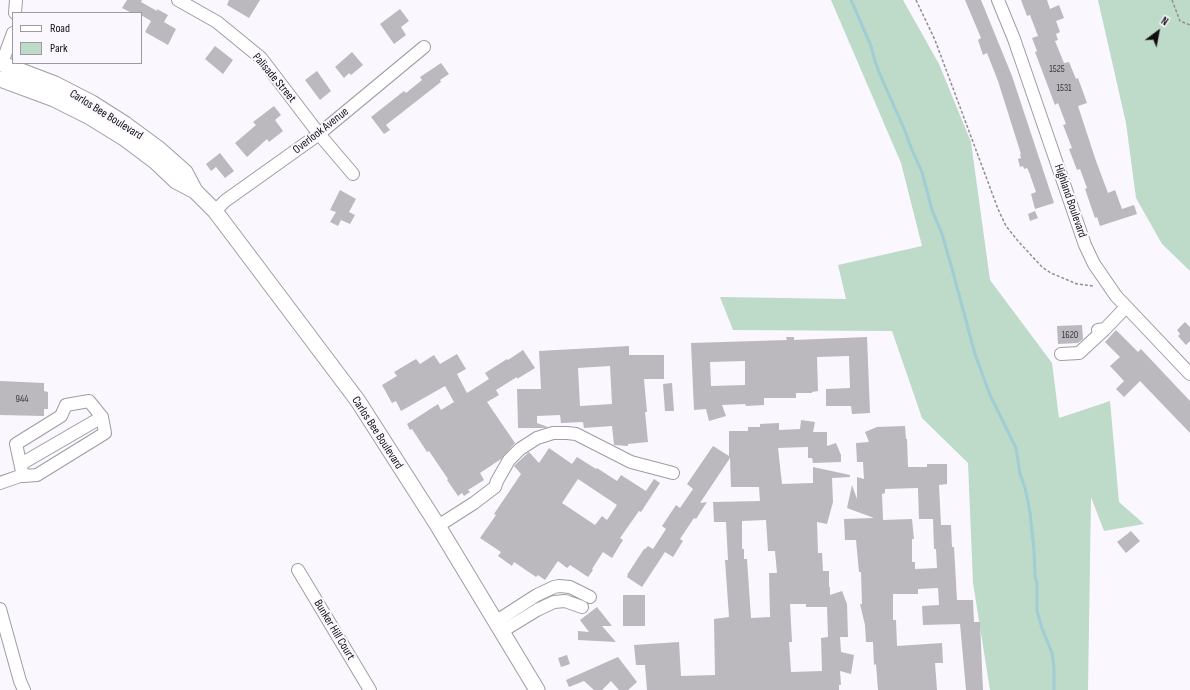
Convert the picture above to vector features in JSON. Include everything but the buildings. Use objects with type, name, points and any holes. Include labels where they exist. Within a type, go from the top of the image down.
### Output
[{"type":"main road","name":"Carlos Bee Boulevard","points":[[1,63],[61,87],[92,103],[125,124],[159,149],[185,172],[195,191],[215,211],[358,401],[438,526],[537,690]]},
{"type":"main road","name":"Carlos Bee Boulevard","points":[[0,79],[54,100],[90,118],[124,138],[156,162],[176,181],[195,191]]},
{"type":"street","points":[[15,12],[16,0]]},
{"type":"street","name":"Palisade Street","points":[[178,0],[217,22],[261,58],[319,134],[353,174]]},
{"type":"street","name":"Highland Boulevard","points":[[998,0],[1014,39],[1085,244],[1099,273],[1126,307],[1190,374]]},
{"type":"street","points":[[1,63],[12,36]]},
{"type":"street","name":"Overlook Avenue","points":[[215,211],[227,200],[319,134],[424,47]]},
{"type":"street","points":[[1061,354],[1079,352],[1105,329],[1126,307]]},
{"type":"street","points":[[1091,331],[1105,329]]},
{"type":"street","points":[[0,483],[20,476],[23,476],[36,475],[105,433],[102,417],[89,401],[66,404],[61,416],[16,444],[23,476]]},
{"type":"street","points":[[21,464],[102,417]]},
{"type":"street","points":[[438,526],[474,504],[495,487],[497,480],[510,460],[520,449],[537,438],[553,433],[576,434],[631,462],[673,472]]},
{"type":"street","name":"Bunker Hill Court","points":[[298,570],[370,690]]},
{"type":"street","points":[[498,627],[537,595],[554,587],[559,586],[570,588],[590,597]]},
{"type":"street","points":[[498,627],[554,602],[565,601],[582,607]]},
{"type":"street","points":[[0,609],[24,690]]},
{"type":"path","points":[[916,0],[935,40],[998,209],[1006,226],[1042,267],[1051,274],[1077,284],[1093,286]]},
{"type":"path","points":[[1172,0],[1180,21],[1190,25]]},
{"type":"green space","points":[[831,0],[903,0],[939,64],[971,142],[990,280],[1052,363],[1059,418],[1110,401],[1119,502],[1144,524],[1104,531],[1091,497],[1088,690],[990,690],[973,583],[968,463],[922,418],[892,331],[733,330],[720,297],[846,299],[838,265],[922,246],[901,163]]},
{"type":"green space","points":[[1098,0],[1190,0],[1190,271],[1162,244],[1136,198],[1126,123]]},
{"type":"waterway","points":[[851,0],[871,46],[879,72],[922,172],[932,210],[942,234],[975,354],[990,395],[1016,448],[1020,474],[1025,488],[1030,512],[1035,576],[1037,583],[1037,611],[1052,653],[1054,667],[1054,690]]}]
